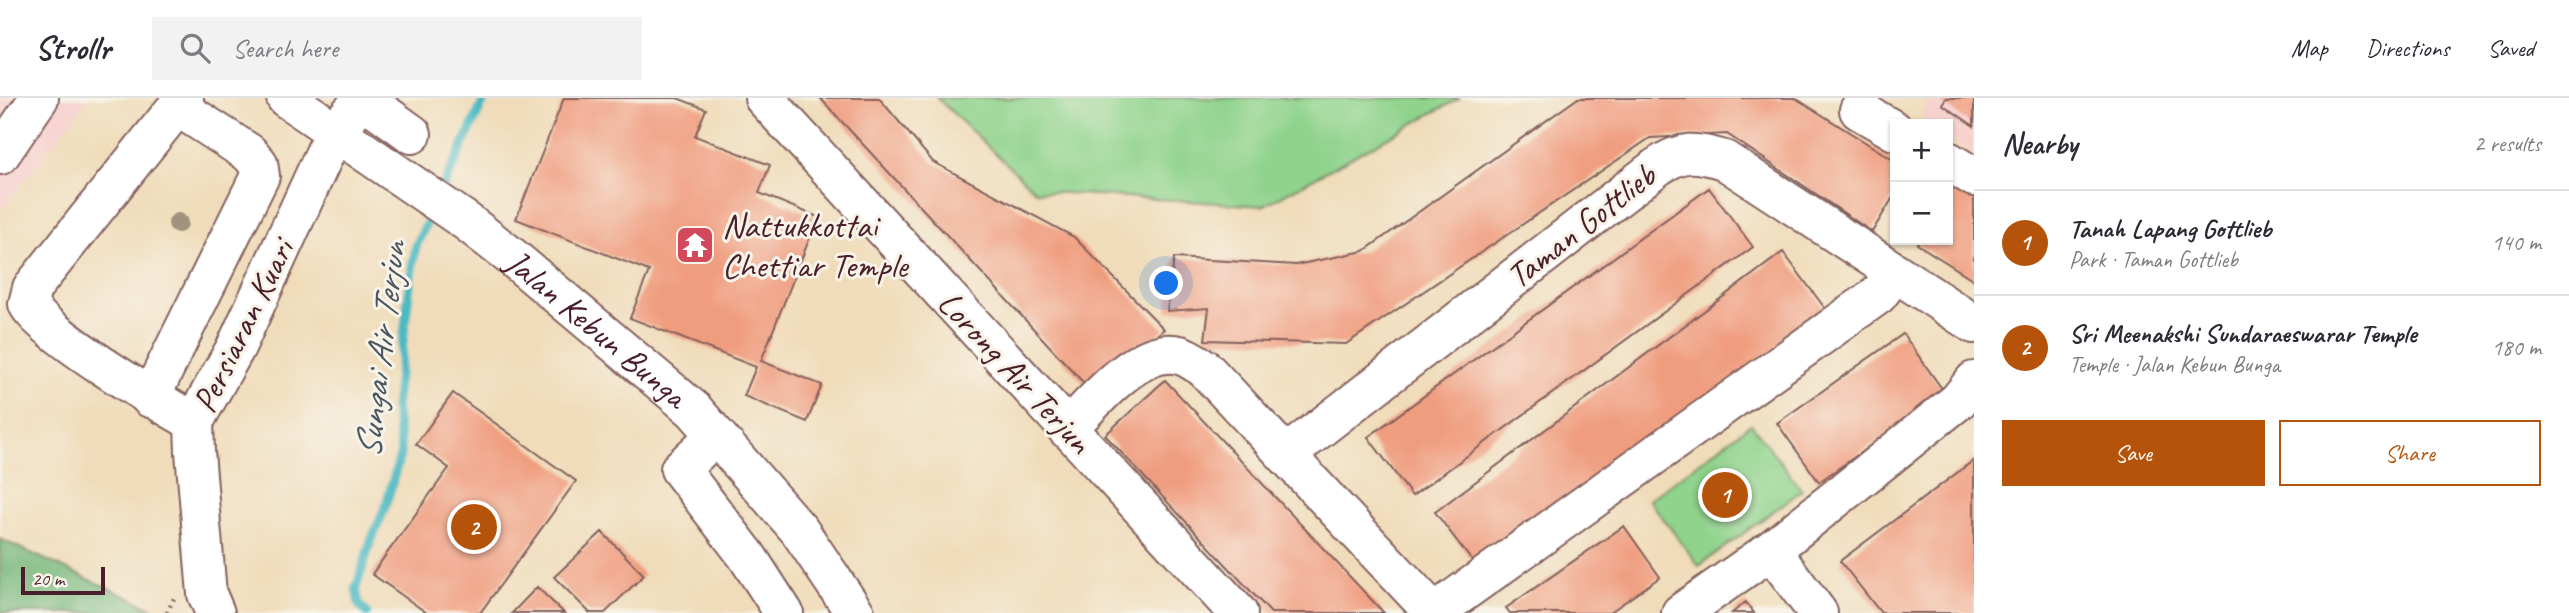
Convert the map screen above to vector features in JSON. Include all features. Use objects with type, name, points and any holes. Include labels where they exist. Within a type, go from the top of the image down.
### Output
[{"type":"street","points":[[0,155],[39,98]]},
{"type":"street","name":"Jalan Kebun Bunga","points":[[286,98],[467,222],[513,257],[694,410],[799,530],[855,613]]},
{"type":"street","points":[[362,98],[412,134]]},
{"type":"street","name":"Persiaran Kuari","points":[[215,613],[207,594],[194,422],[236,347],[335,131],[362,98]]},
{"type":"street","name":"Lorong Air Terjun","points":[[764,98],[1238,613]]},
{"type":"street","points":[[150,398],[260,176],[258,163],[250,153],[181,103],[29,296],[28,304],[36,317],[150,398],[194,422]]},
{"type":"street","points":[[1859,110],[1890,128]]},
{"type":"street","name":"Taman Gottlieb","points":[[1287,454],[1673,156],[1692,152],[1724,160],[1892,259],[1974,324]]},
{"type":"street","points":[[1067,429],[1132,366],[1154,355],[1181,355],[1204,368],[1434,613],[1878,295],[1892,259]]},
{"type":"street","points":[[1681,613],[1771,550],[1958,401],[1974,380]]},
{"type":"street","points":[[715,436],[680,469],[747,556],[784,613]]},
{"type":"street","points":[[1771,550],[1818,613]]},
{"type":"shaded area","points":[[0,98],[89,98],[0,212]]},
{"type":"shaded area","points":[[1926,98],[1974,98],[1974,155],[1953,140],[1953,119],[1922,119]]},
{"type":"green space","points":[[937,98],[1460,98],[1263,206],[1035,191]]},
{"type":"green space","points":[[1751,424],[1802,490],[1699,566],[1649,500]]},
{"type":"green space","points":[[0,539],[163,613],[0,613]]},
{"type":"building","name":"Nattukkottai Chettiar Temple","points":[[564,98],[677,98],[706,109],[695,136],[770,165],[759,193],[818,217],[761,361],[822,385],[807,422],[744,396],[756,367],[630,318],[649,271],[516,219]]},
{"type":"building","points":[[820,98],[879,98],[933,162],[1074,237],[1164,329],[1092,392]]},
{"type":"building","points":[[1578,98],[1795,98],[1890,158],[1890,202],[1872,232],[1727,134],[1650,138],[1346,344],[1205,340],[1209,308],[1167,311],[1174,258],[1296,265],[1364,251]]},
{"type":"building","points":[[1946,98],[1974,98],[1974,126],[1942,104]]},
{"type":"building","points":[[1953,186],[1974,197],[1974,280],[1919,245],[1953,245]]},
{"type":"building","points":[[1709,188],[1753,247],[1412,496],[1368,437]]},
{"type":"building","points":[[1783,252],[1827,311],[1479,570],[1435,512]]},
{"type":"building","points":[[1903,334],[1945,393],[1819,482],[1777,423]]},
{"type":"building","points":[[1165,380],[1384,613],[1271,613],[1105,435]]},
{"type":"building","points":[[453,393],[576,481],[480,613],[427,613],[372,574],[449,468],[416,444]]},
{"type":"building","points":[[1974,460],[1974,613],[1881,613],[1840,561]]},
{"type":"building","points":[[1624,526],[1660,577],[1609,613],[1510,613],[1506,608]]},
{"type":"building","points":[[602,532],[644,575],[605,613],[590,613],[554,577]]},
{"type":"building","points":[[537,587],[564,613],[512,613]]},
{"type":"building","points":[[1746,602],[1754,613],[1732,613]]},
{"type":"waterway","name":"Sungai Air Terjun","points":[[441,192],[485,98]]},
{"type":"waterway","name":"Sungai Air Terjun","points":[[367,613],[359,605],[356,588],[385,508],[401,452],[395,407],[412,268],[416,246],[432,211]]},
{"type":"place","name":"Nattukkottai Chettiar Temple","points":[[695,245]]},
{"type":"place","name":"Tanah Lapang Gottlieb","points":[[1725,495]]},
{"type":"place","name":"Sri Meenakshi Sundaraeswarar Temple","points":[[474,527]]}]
